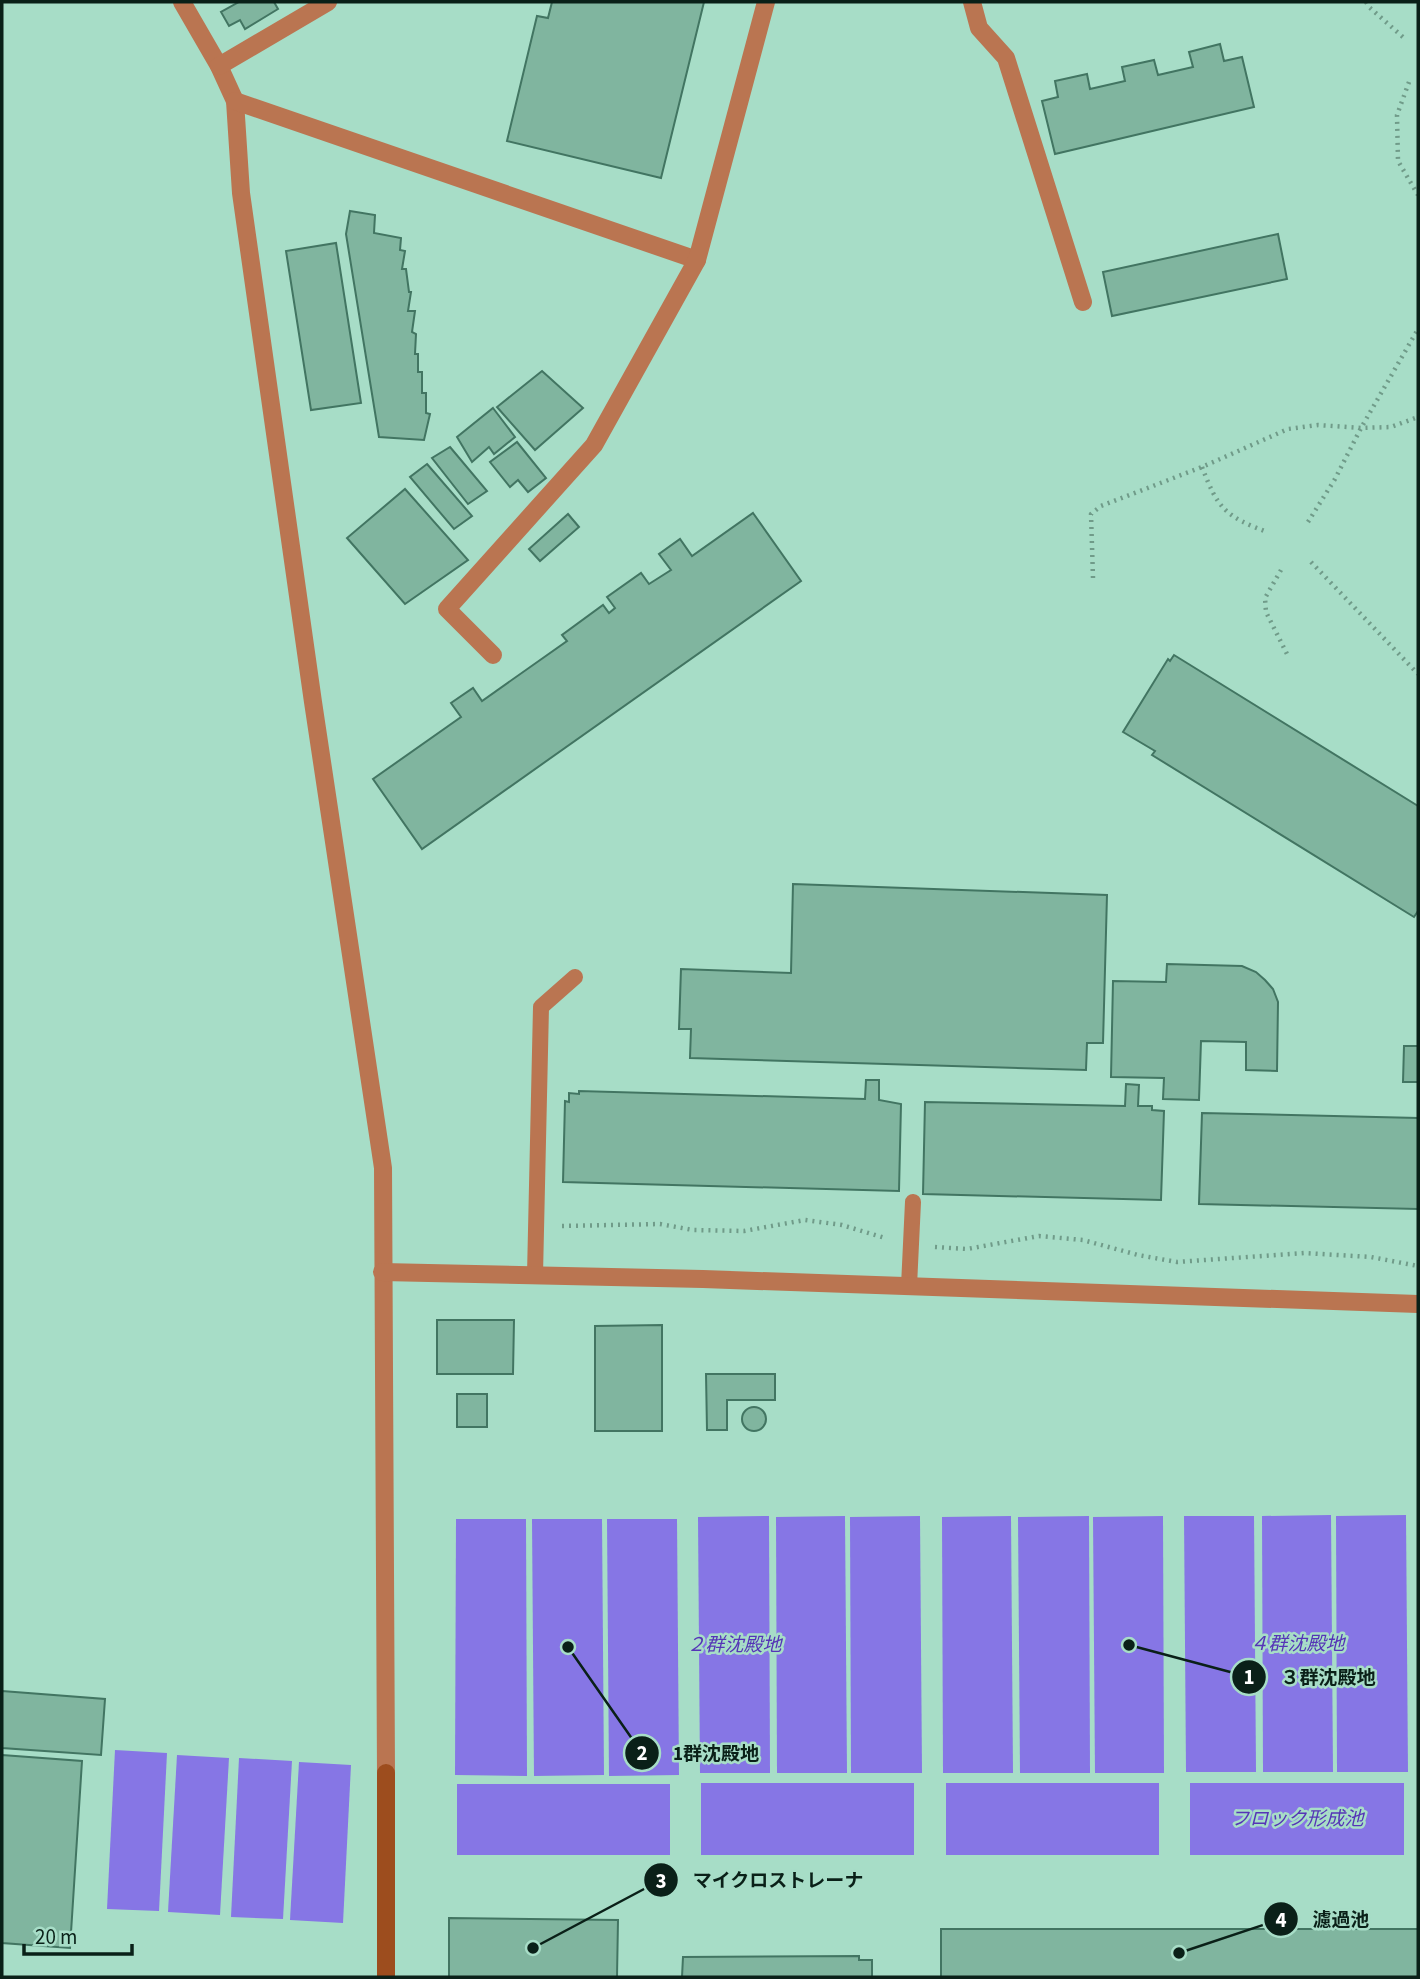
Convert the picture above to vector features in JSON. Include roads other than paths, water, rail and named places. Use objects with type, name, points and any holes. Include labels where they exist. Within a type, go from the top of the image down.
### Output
[{"type":"street","points":[[182,2],[219,66],[235,102],[241,193],[313,702],[383,1168],[386,1977]]},
{"type":"street","points":[[219,66],[328,2]]},
{"type":"street","points":[[493,655],[447,609],[594,445],[697,260],[766,2]]},
{"type":"street","points":[[972,2],[979,28],[1006,58],[1083,302]]},
{"type":"street","points":[[235,102],[697,260]]},
{"type":"street","points":[[382,1272],[909,1286],[1418,1304]]},
{"type":"lane","points":[[536,1275],[541,1007],[575,976]]},
{"type":"lane","points":[[909,1286],[913,1202]]},
{"type":"water","name":"４群沈殿地","points":[[1331,1515],[1333,1772],[1263,1772],[1262,1516]]},
{"type":"water","name":"４群沈殿地","points":[[1406,1515],[1408,1772],[1337,1772],[1336,1516]]},
{"type":"water","name":"２群沈殿地","points":[[769,1516],[770,1773],[700,1773],[698,1517]]},
{"type":"water","name":"２群沈殿地","points":[[845,1516],[847,1773],[777,1773],[776,1517]]},
{"type":"water","points":[[920,1516],[922,1773],[851,1773],[850,1517]]},
{"type":"water","points":[[1011,1516],[1013,1773],[943,1773],[942,1517]]},
{"type":"water","points":[[1089,1516],[1090,1773],[1020,1773],[1018,1517]]},
{"type":"water","points":[[1163,1516],[1164,1773],[1095,1773],[1093,1517]]},
{"type":"water","name":"４群沈殿地","points":[[1184,1516],[1254,1516],[1256,1772],[1186,1772]]},
{"type":"water","points":[[456,1519],[526,1519],[527,1776],[455,1775]]},
{"type":"water","points":[[532,1519],[602,1519],[604,1775],[534,1776]]},
{"type":"water","points":[[607,1519],[677,1519],[679,1775],[609,1776]]},
{"type":"water","points":[[115,1750],[167,1753],[159,1911],[107,1909]]},
{"type":"water","points":[[177,1755],[229,1758],[220,1915],[168,1912]]},
{"type":"water","points":[[239,1758],[292,1761],[283,1919],[231,1917]]},
{"type":"water","points":[[299,1762],[351,1765],[343,1923],[290,1920]]},
{"type":"water","points":[[701,1783],[914,1783],[914,1855],[701,1855]]},
{"type":"water","points":[[946,1783],[1159,1783],[1159,1855],[946,1855]]},
{"type":"water","name":"フロック形成池","points":[[1190,1783],[1404,1783],[1404,1855],[1190,1855]]},
{"type":"water","points":[[457,1784],[670,1784],[670,1855],[457,1855]]},
{"type":"place","name":"３群沈殿地","points":[[1129,1645]]},
{"type":"place","name":"1群沈殿地","points":[[568,1647]]},
{"type":"place","name":"マイクロストレーナ","points":[[533,1948]]},
{"type":"place","name":"濾過池","points":[[1179,1953]]}]
